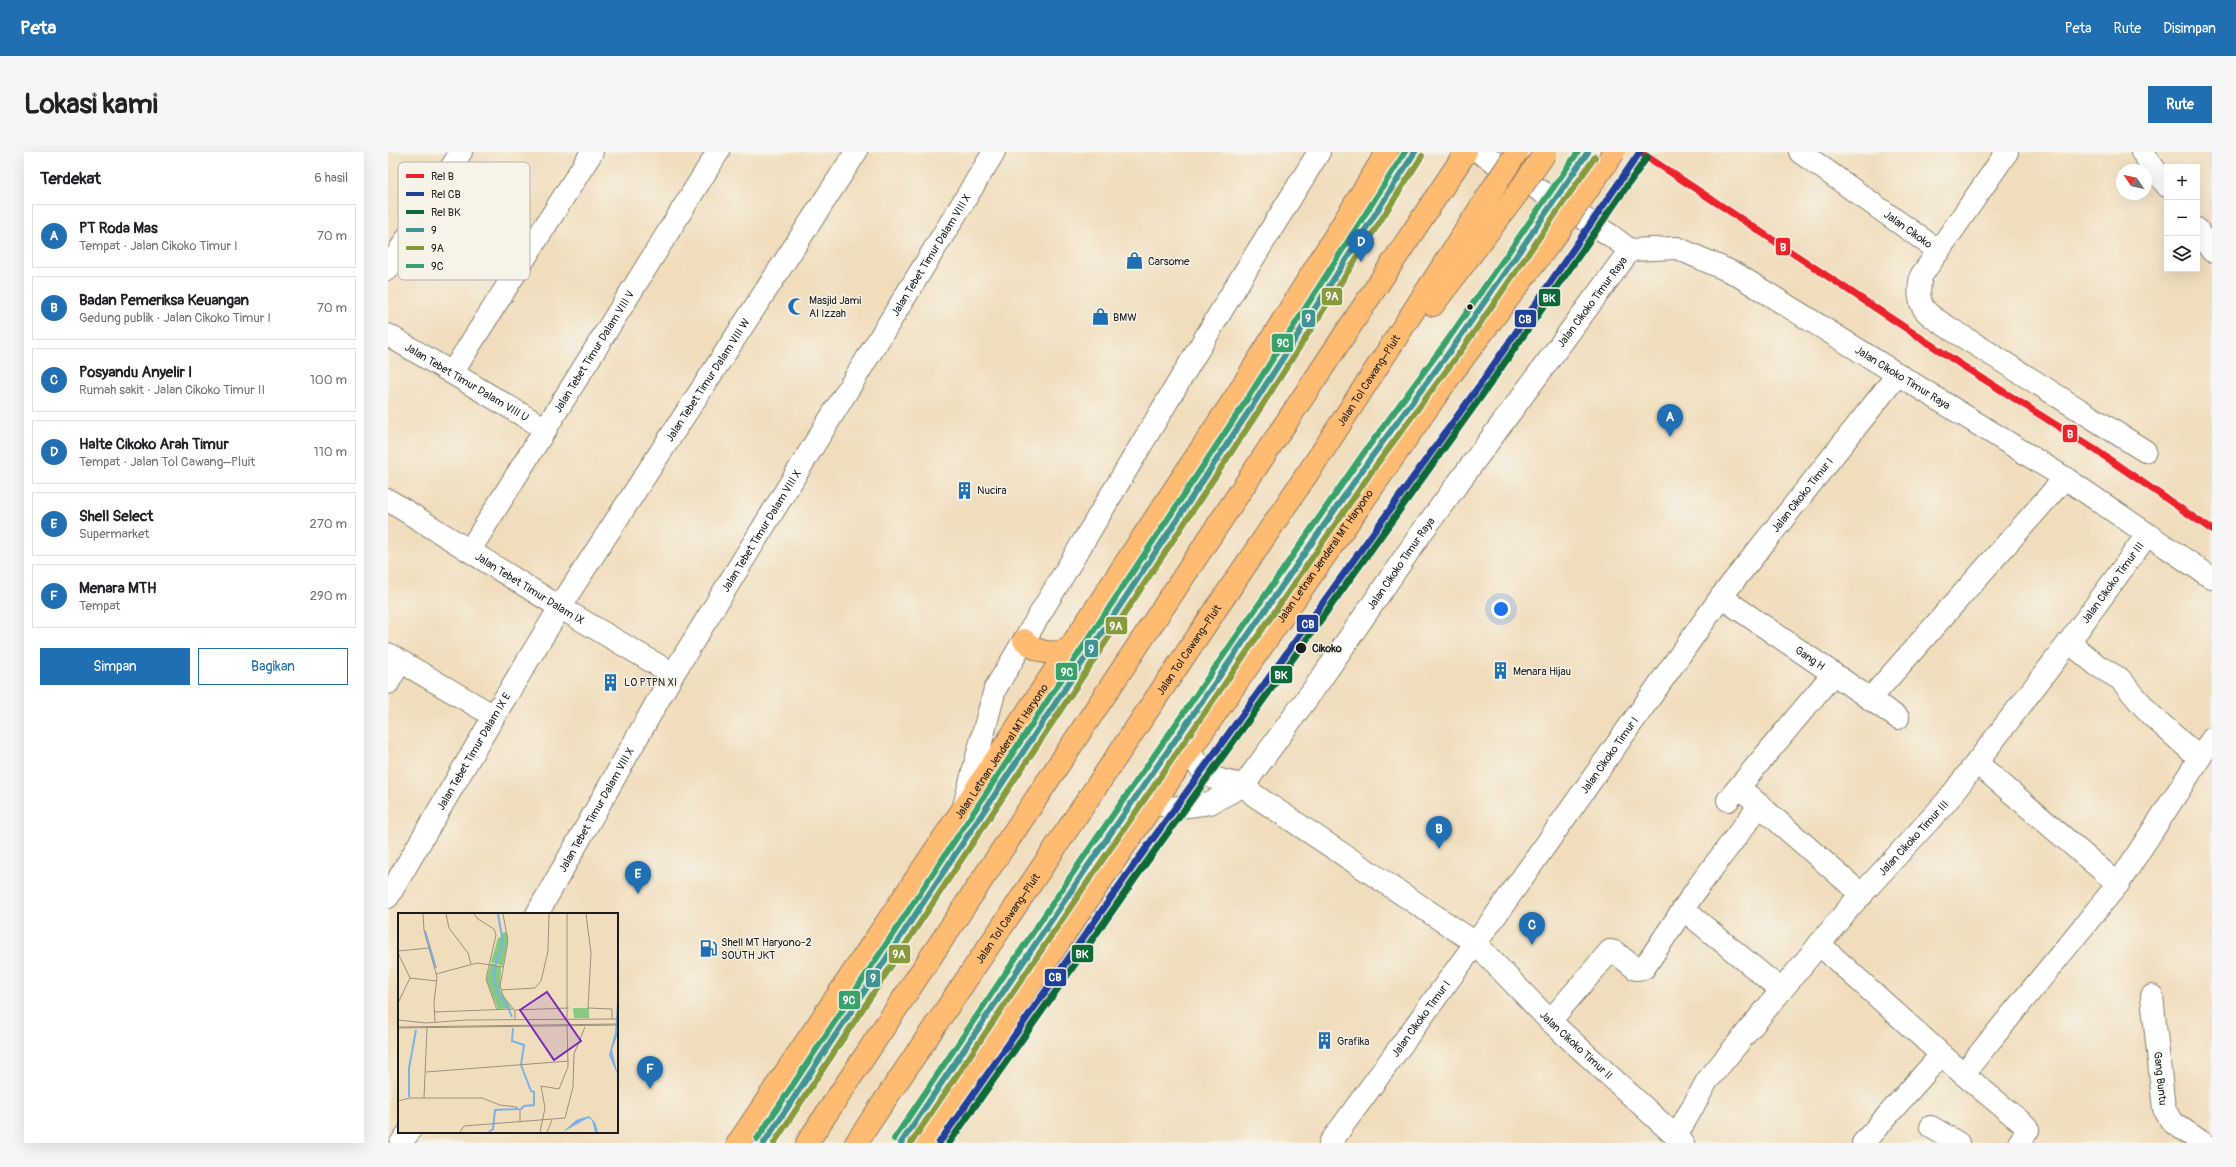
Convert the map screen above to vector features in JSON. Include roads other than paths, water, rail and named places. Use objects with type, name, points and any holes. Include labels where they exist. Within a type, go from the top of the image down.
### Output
[{"type":"highway","name":"Jalan Letnan Jenderal MT Haryono","points":[[738,1143],[963,809],[1238,393],[1387,152]]},
{"type":"highway","name":"Jalan Tol Cawang–Pluit","points":[[856,1143],[1324,449],[1517,152]]},
{"type":"highway","points":[[1324,449],[1516,195],[1546,152]]},
{"type":"highway","name":"Jalan Letnan Jenderal MT Haryono","points":[[922,1143],[1190,750],[1452,373],[1559,231],[1614,152]]},
{"type":"highway","points":[[807,1143],[1462,158]]},
{"type":"highway","points":[[1024,640],[1033,648],[1049,654],[1068,650]]},
{"type":"street","points":[[456,162],[462,152]]},
{"type":"street","points":[[530,250],[592,152]]},
{"type":"street","name":"Jalan Tebet Timur Dalam VIII V","points":[[470,550],[718,152]]},
{"type":"street","name":"Jalan Tebet Timur Dalam VIII W","points":[[561,608],[856,152]]},
{"type":"street","name":"Jalan Tebet Timur Dalam VIII X","points":[[538,913],[673,674],[994,152]]},
{"type":"street","points":[[963,809],[995,689],[1238,283],[1319,152]]},
{"type":"street","points":[[1479,152],[1610,235],[1630,250]]},
{"type":"street","name":"Jalan Cikoko","points":[[1800,152],[1939,251],[2007,152]]},
{"type":"street","points":[[2142,152],[2164,182]]},
{"type":"street","points":[[2200,233],[2212,251]]},
{"type":"street","name":"Jalan Cikoko Timur Raya","points":[[1155,803],[1174,808],[1210,803],[1244,786],[1321,679],[1422,532],[1630,250],[1677,248],[1736,274],[2065,478],[2212,578]]},
{"type":"street","points":[[1939,251],[1921,276],[1918,292],[1919,302],[1924,311],[2145,451]]},
{"type":"street","points":[[388,269],[398,253]]},
{"type":"street","points":[[452,373],[511,280]]},
{"type":"street","name":"Jalan Tebet Timur Dalam VIII U","points":[[388,335],[546,429]]},
{"type":"street","name":"Jalan Cikoko Timur I","points":[[1330,1143],[1721,598],[1898,374]]},
{"type":"street","points":[[1870,699],[2065,478]]},
{"type":"street","name":"Jalan Tebet Timur Dalam IX","points":[[388,500],[561,608],[673,674]]},
{"type":"street","name":"Jalan Cikoko Timur III","points":[[1680,1140],[1707,1082],[1819,944],[1862,894],[1947,801],[2069,642],[2147,535]]},
{"type":"street","name":"Gang H","points":[[1721,598],[1898,718]]},
{"type":"street","name":"Jalan Tebet Timur Dalam IX E","points":[[388,897],[494,716],[561,608]]},
{"type":"street","points":[[2069,642],[2098,666],[2120,679],[2151,715],[2199,758]]},
{"type":"street","points":[[388,683],[394,658],[494,716]]},
{"type":"street","points":[[1833,674],[1734,794],[1760,805],[1862,894]]},
{"type":"street","points":[[1963,1074],[2118,884],[2212,739]]},
{"type":"street","points":[[1190,750],[1195,762],[1206,775],[1221,782],[1244,786]]},
{"type":"street","points":[[1977,763],[2118,884]]},
{"type":"street","name":"Jalan Cikoko Timur II","points":[[1244,786],[1254,795],[1474,942],[1550,1021],[1680,1140]]},
{"type":"street","points":[[1550,1021],[1610,951],[1615,952],[1636,970],[1644,968],[1683,909],[1760,805]]},
{"type":"street","points":[[1683,909],[1781,990]]},
{"type":"street","points":[[1819,944],[1963,1074],[2026,1126],[2028,1130],[2019,1143]]},
{"type":"street","name":"Gang Buntu","points":[[2152,996],[2164,1109],[2172,1122],[2203,1143]]},
{"type":"street","points":[[1863,1143],[1941,1054]]},
{"type":"street","points":[[1931,1127],[1958,1143]]},
{"type":"street","points":[[401,1143],[408,1133]]},
{"type":"rail line","name":"B","points":[[1640,152],[1963,366],[2094,449],[2212,530]]},
{"type":"rail line","name":"CB","points":[[939,1143],[1134,865],[1479,386],[1640,152]]},
{"type":"rail line","name":"BK","points":[[949,1143],[1141,870],[1485,391],[1647,157]]},
{"type":"place","name":"Carsome","points":[[1135,261]]},
{"type":"place","name":"Halte Cikoko Arah Timur","points":[[1361,262]]},
{"type":"place","name":"Masjid Jami Al Izzah","points":[[796,306]]},
{"type":"place","name":"BMW","points":[[1100,317]]},
{"type":"place","name":"PT Roda Mas","points":[[1670,437]]},
{"type":"place","name":"Nucira","points":[[964,490]]},
{"type":"place","name":"Cikoko","points":[[1301,648]]},
{"type":"place","name":"Menara Hijau","points":[[1500,671]]},
{"type":"place","name":"LO PTPN XI","points":[[611,682]]},
{"type":"place","name":"Badan Pemeriksa Keuangan","points":[[1439,849]]},
{"type":"place","name":"Shell Select","points":[[638,894]]},
{"type":"place","name":"Posyandu Anyelir I","points":[[1532,945]]},
{"type":"place","name":"Shell MT Haryono-2 SOUTH JKT","points":[[708,948]]},
{"type":"place","name":"Grafika","points":[[1324,1041]]},
{"type":"place","name":"Menara MTH","points":[[650,1089]]}]
